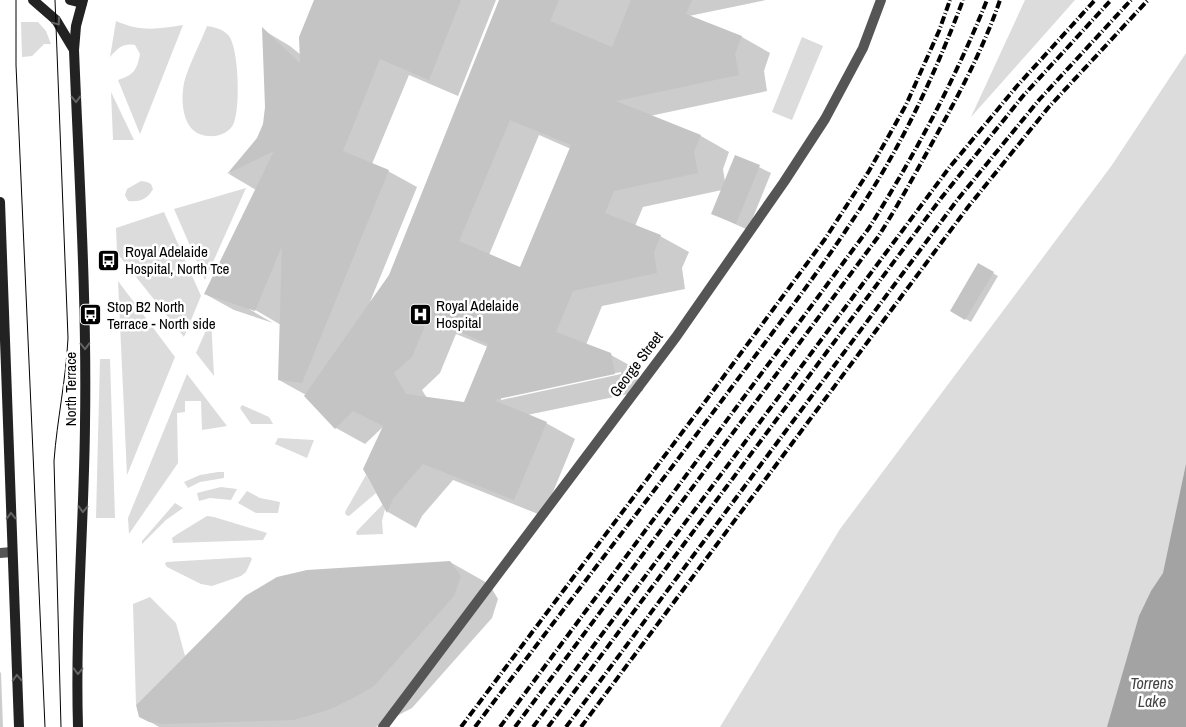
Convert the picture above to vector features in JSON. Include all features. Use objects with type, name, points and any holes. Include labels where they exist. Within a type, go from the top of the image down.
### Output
[{"type":"main road","name":"North Terrace","points":[[33,0],[56,20],[74,50]]},
{"type":"main road","points":[[70,0],[82,2]]},
{"type":"main road","name":"North Terrace","points":[[78,727],[85,363],[74,50],[76,26],[82,2]]},
{"type":"main road","points":[[0,202],[2,357],[19,727]]},
{"type":"street","name":"George Street","points":[[383,727],[670,344],[784,182],[825,119],[859,56],[882,0]]},
{"type":"street","points":[[0,553],[12,552]]},
{"type":"shaded area","points":[[1025,0],[1075,0],[971,117]]},
{"type":"shaded area","points":[[116,21],[133,27],[149,29],[183,25],[140,134],[118,80],[134,71],[140,54],[135,45],[127,45],[118,49],[110,57]]},
{"type":"shaded area","points":[[21,22],[38,22],[46,31],[51,44],[44,44],[32,56],[22,57]]},
{"type":"shaded area","points":[[207,26],[224,31],[228,35],[232,41],[237,64],[238,93],[236,118],[229,130],[217,136],[201,135],[194,131],[185,117],[183,109],[183,91],[186,76]]},
{"type":"shaded area","points":[[802,37],[823,46],[792,120],[772,112]]},
{"type":"shaded area","points":[[1186,53],[1186,727],[720,727],[840,529],[1112,165]]},
{"type":"shaded area","points":[[111,92],[134,140],[113,140]]},
{"type":"shaded area","points":[[141,181],[151,184],[153,189],[151,193],[142,200],[128,201],[125,195],[127,189]]},
{"type":"shaded area","points":[[246,188],[205,280],[174,209]]},
{"type":"shaded area","points":[[164,212],[201,296],[184,337],[117,253],[116,228]]},
{"type":"shaded area","points":[[118,281],[175,357],[127,475]]},
{"type":"shaded area","points":[[211,319],[214,376],[196,353]]},
{"type":"shaded area","points":[[100,359],[110,359],[115,518],[96,518]]},
{"type":"shaded area","points":[[187,374],[227,426],[202,430],[201,401],[185,401],[185,412],[177,413],[178,463],[129,534],[128,518]]},
{"type":"shaded area","points":[[242,405],[269,417],[273,424],[251,424],[240,408]]},
{"type":"shaded area","points":[[278,438],[314,440],[307,458],[275,444]]},
{"type":"shaded area","points":[[224,472],[224,478],[200,482],[188,488],[184,482],[200,475]]},
{"type":"shaded area","points":[[366,475],[376,493],[349,516],[346,515],[345,512]]},
{"type":"shaded area","points":[[221,487],[237,489],[231,500],[210,498],[199,501],[197,493]]},
{"type":"shaded area","points":[[247,491],[260,498],[280,502],[278,513],[256,513],[238,503]]},
{"type":"shaded area","points":[[175,503],[183,508],[166,520],[142,544],[142,541]]},
{"type":"shaded area","points":[[383,504],[385,509],[382,521],[383,534],[357,535],[356,532]]},
{"type":"shaded area","points":[[207,516],[267,533],[263,540],[173,543],[172,538]]},
{"type":"shaded area","points":[[250,557],[252,559],[246,572],[241,576],[212,586],[201,584],[167,567],[165,564],[166,562]]},
{"type":"shaded area","points":[[150,597],[176,623],[185,656],[136,705],[133,604]]},
{"type":"water","name":"Torrens Lake","points":[[1186,464],[1186,727],[1107,727],[1139,616],[1151,591],[1163,573]]},
{"type":"building","points":[[314,0],[461,0],[429,80],[380,59],[343,151],[389,170],[302,383],[278,380],[282,246],[255,311],[204,294],[274,151],[227,174],[257,138],[263,124],[265,107],[262,27],[300,63],[299,37]]},
{"type":"building","points":[[499,0],[559,0],[550,21],[612,47],[631,0],[692,0],[686,14],[742,36],[735,54],[739,75],[616,101],[701,135],[694,152],[698,173],[614,191],[605,213],[661,235],[654,252],[657,273],[573,291],[556,332],[611,353],[615,374],[494,400],[547,422],[514,500],[423,464],[393,499],[387,513],[363,469],[383,426],[353,411],[335,429],[304,396],[389,275]],"holes":[[[510,120],[571,145],[520,267],[459,241]],[[428,318],[488,344],[464,402],[406,394],[394,373],[412,357]]]},
{"type":"building","points":[[735,155],[760,165],[736,224],[711,214]]},
{"type":"building","points":[[978,263],[994,272],[965,320],[950,311]]},
{"type":"building","points":[[450,561],[461,576],[454,596],[374,686],[353,698],[331,709],[294,720],[164,724],[149,722],[139,717],[136,705],[245,596],[277,577],[307,570]]},
{"type":"tram line","points":[[16,0],[16,65],[45,727]]},
{"type":"tram line","points":[[55,0],[68,338],[54,461],[61,727]]},
{"type":"railway","points":[[461,727],[825,239],[869,171],[906,105],[939,31],[950,0]]},
{"type":"railway","points":[[475,727],[723,399],[844,233],[881,175],[904,133],[936,67],[963,0]]},
{"type":"railway","points":[[500,727],[869,228],[933,117],[975,30],[987,0]]},
{"type":"railway","points":[[515,727],[878,237],[912,180],[960,92],[986,37],[1000,0]]},
{"type":"railway","points":[[533,727],[949,168],[1017,86],[1095,0]]},
{"type":"railway","points":[[548,727],[942,197],[1023,96],[1111,0]]},
{"type":"railway","points":[[566,727],[958,199],[1039,100],[1131,0]]},
{"type":"railway","points":[[581,727],[968,207],[1048,108],[1148,0]]},
{"type":"place","name":"Royal Adelaide Hospital, North Tce","points":[[109,260]]},
{"type":"place","name":"Royal Adelaide Hospital","points":[[420,314]]},
{"type":"place","name":"Stop B2 North Terrace - North side","points":[[91,315]]}]
